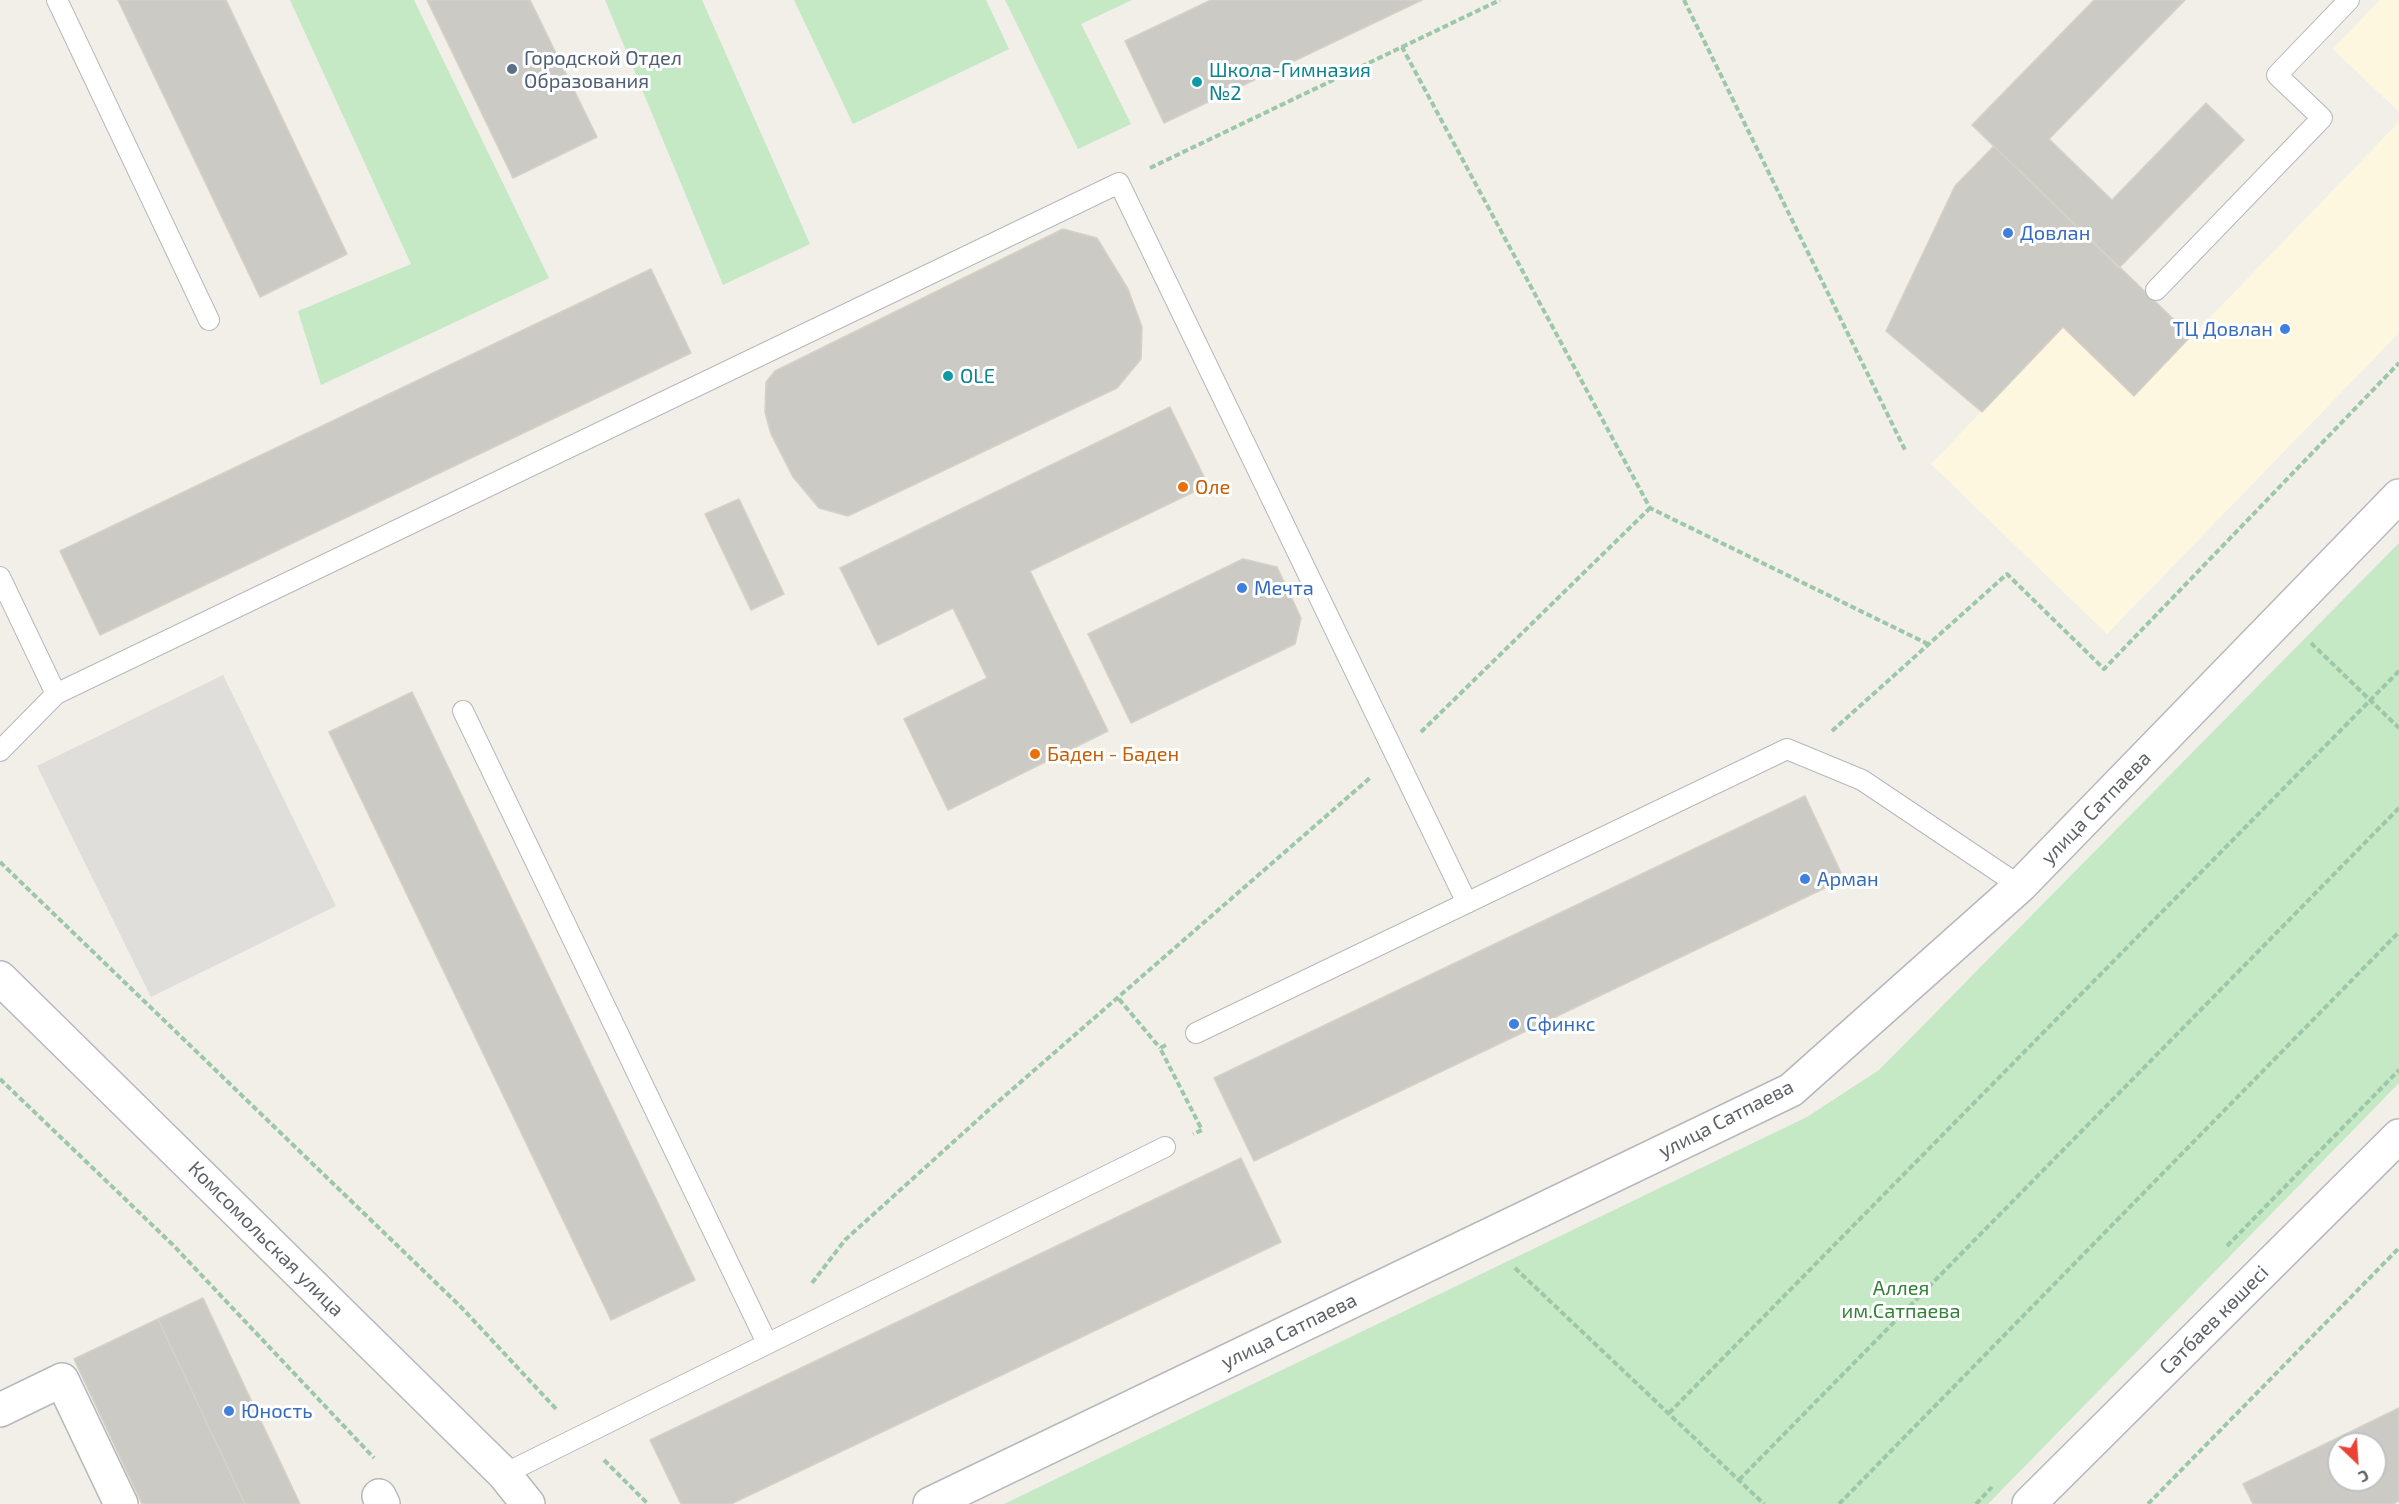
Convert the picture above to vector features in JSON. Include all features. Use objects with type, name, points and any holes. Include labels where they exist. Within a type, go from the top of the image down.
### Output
[{"type":"street","name":"улица Сатпаева","points":[[930,1504],[1791,1090],[2020,886],[2399,496]]},
{"type":"street","name":"Комсомольская улица","points":[[0,978],[504,1474],[528,1504]]},
{"type":"street","name":"Сәтбаев көшесі","points":[[2029,1504],[2399,1137]]},
{"type":"street","points":[[0,1410],[62,1380],[121,1504]]},
{"type":"lane","points":[[57,0],[209,320]]},
{"type":"lane","points":[[2156,290],[2322,118],[2277,75],[2349,0]]},
{"type":"lane","points":[[0,751],[56,694],[1119,183],[1467,903]]},
{"type":"lane","points":[[0,577],[56,694]]},
{"type":"lane","points":[[463,711],[767,1343]]},
{"type":"lane","points":[[1196,1033],[1787,748],[1862,780],[2020,886]]},
{"type":"lane","points":[[504,1474],[1165,1147]]},
{"type":"path","points":[[1119,183],[1500,0]]},
{"type":"path","points":[[1684,0],[1906,452]]},
{"type":"path","points":[[1402,47],[1650,508],[1928,644]]},
{"type":"path","points":[[1805,756],[2007,574],[2104,669],[2399,363]]},
{"type":"path","points":[[809,1287],[845,1240],[992,1107],[1396,756],[1650,508]]},
{"type":"path","points":[[2283,615],[2399,728]]},
{"type":"path","points":[[1668,1413],[2399,671]]},
{"type":"path","points":[[1739,1480],[2399,808]]},
{"type":"path","points":[[0,862],[461,1307],[580,1436],[648,1504]]},
{"type":"path","points":[[1839,1504],[2399,932]]},
{"type":"path","points":[[1119,999],[1160,1048],[1202,1130],[1165,1147]]},
{"type":"path","points":[[1160,1048],[1196,1033]]},
{"type":"path","points":[[0,1078],[173,1245],[377,1461]]},
{"type":"path","points":[[2148,1504],[2399,1248]]},
{"type":"path","points":[[1515,1268],[1764,1504]]},
{"type":"shaded area","points":[[2380,0],[2399,0],[2399,112],[2333,49]]},
{"type":"shaded area","points":[[2399,122],[2399,333],[2107,634],[1931,464],[2063,327],[2134,396]]},
{"type":"shaded area","points":[[223,675],[336,906],[151,997],[37,766]]},
{"type":"green space","points":[[290,0],[414,0],[549,278],[321,385],[298,311],[411,264]]},
{"type":"green space","points":[[605,0],[702,0],[810,244],[723,285]]},
{"type":"green space","points":[[794,0],[986,0],[1009,49],[853,124]]},
{"type":"green space","points":[[1005,0],[1132,0],[1081,24],[1131,124],[1078,149]]},
{"type":"green space","name":"Аллея им.Сатпаева","points":[[2399,543],[2399,1083],[1988,1504],[1004,1504],[1807,1117],[1879,1070]]},
{"type":"building","points":[[118,0],[226,0],[347,254],[260,297]]},
{"type":"building","name":"Городской Отдел Образования","points":[[427,0],[530,0],[597,137],[513,178]]},
{"type":"building","name":"Школа-Гимназия №2","points":[[1211,0],[1422,0],[1164,123],[1125,41]]},
{"type":"building","points":[[2094,0],[2185,0],[2049,139],[2112,200],[2206,103],[2244,140],[2119,268],[1972,125]]},
{"type":"building","name":"Довлан","points":[[1994,146],[2191,336],[2134,396],[2063,327],[1982,412],[1886,331],[1955,186]]},
{"type":"building","name":"OLE","points":[[1063,229],[1097,238],[1128,289],[1142,327],[1141,359],[1117,388],[848,516],[819,508],[793,477],[771,434],[765,412],[766,382],[775,371]]},
{"type":"building","points":[[651,269],[691,353],[100,635],[60,551]]},
{"type":"building","points":[[1170,407],[1208,485],[1030,571],[1108,731],[948,810],[904,719],[987,678],[953,608],[878,645],[840,568]]},
{"type":"building","points":[[739,499],[784,594],[751,610],[705,514]]},
{"type":"building","points":[[1243,559],[1277,567],[1301,618],[1295,644],[1131,723],[1088,634]]},
{"type":"building","points":[[412,692],[695,1280],[611,1320],[329,732]]},
{"type":"building","points":[[1805,796],[1844,879],[1254,1161],[1214,1078]]},
{"type":"building","points":[[1241,1158],[1281,1242],[731,1504],[681,1504],[650,1440]]},
{"type":"building","name":"Юность","points":[[203,1298],[300,1504],[245,1504],[158,1319]]},
{"type":"building","points":[[158,1319],[245,1504],[142,1504],[74,1359]]},
{"type":"building","points":[[2399,1408],[2399,1501],[2393,1504],[2253,1504],[2243,1484],[2327,1443],[2327,1492],[2387,1492],[2387,1432],[2350,1432]]},
{"type":"place","name":"Городской Отдел Образования","points":[[512,69]]},
{"type":"place","name":"Школа-Гимназия №2","points":[[1197,82]]},
{"type":"place","name":"Довлан","points":[[2008,233]]},
{"type":"place","name":"ТЦ Довлан","points":[[2285,329]]},
{"type":"place","name":"OLE","points":[[948,376]]},
{"type":"place","name":"Оле","points":[[1183,487]]},
{"type":"place","name":"Мечта","points":[[1242,588]]},
{"type":"place","name":"Баден - Баден","points":[[1035,754]]},
{"type":"place","name":"Арман","points":[[1805,879]]},
{"type":"place","name":"Сфинкс","points":[[1514,1024]]},
{"type":"place","name":"Юность","points":[[229,1411]]}]
